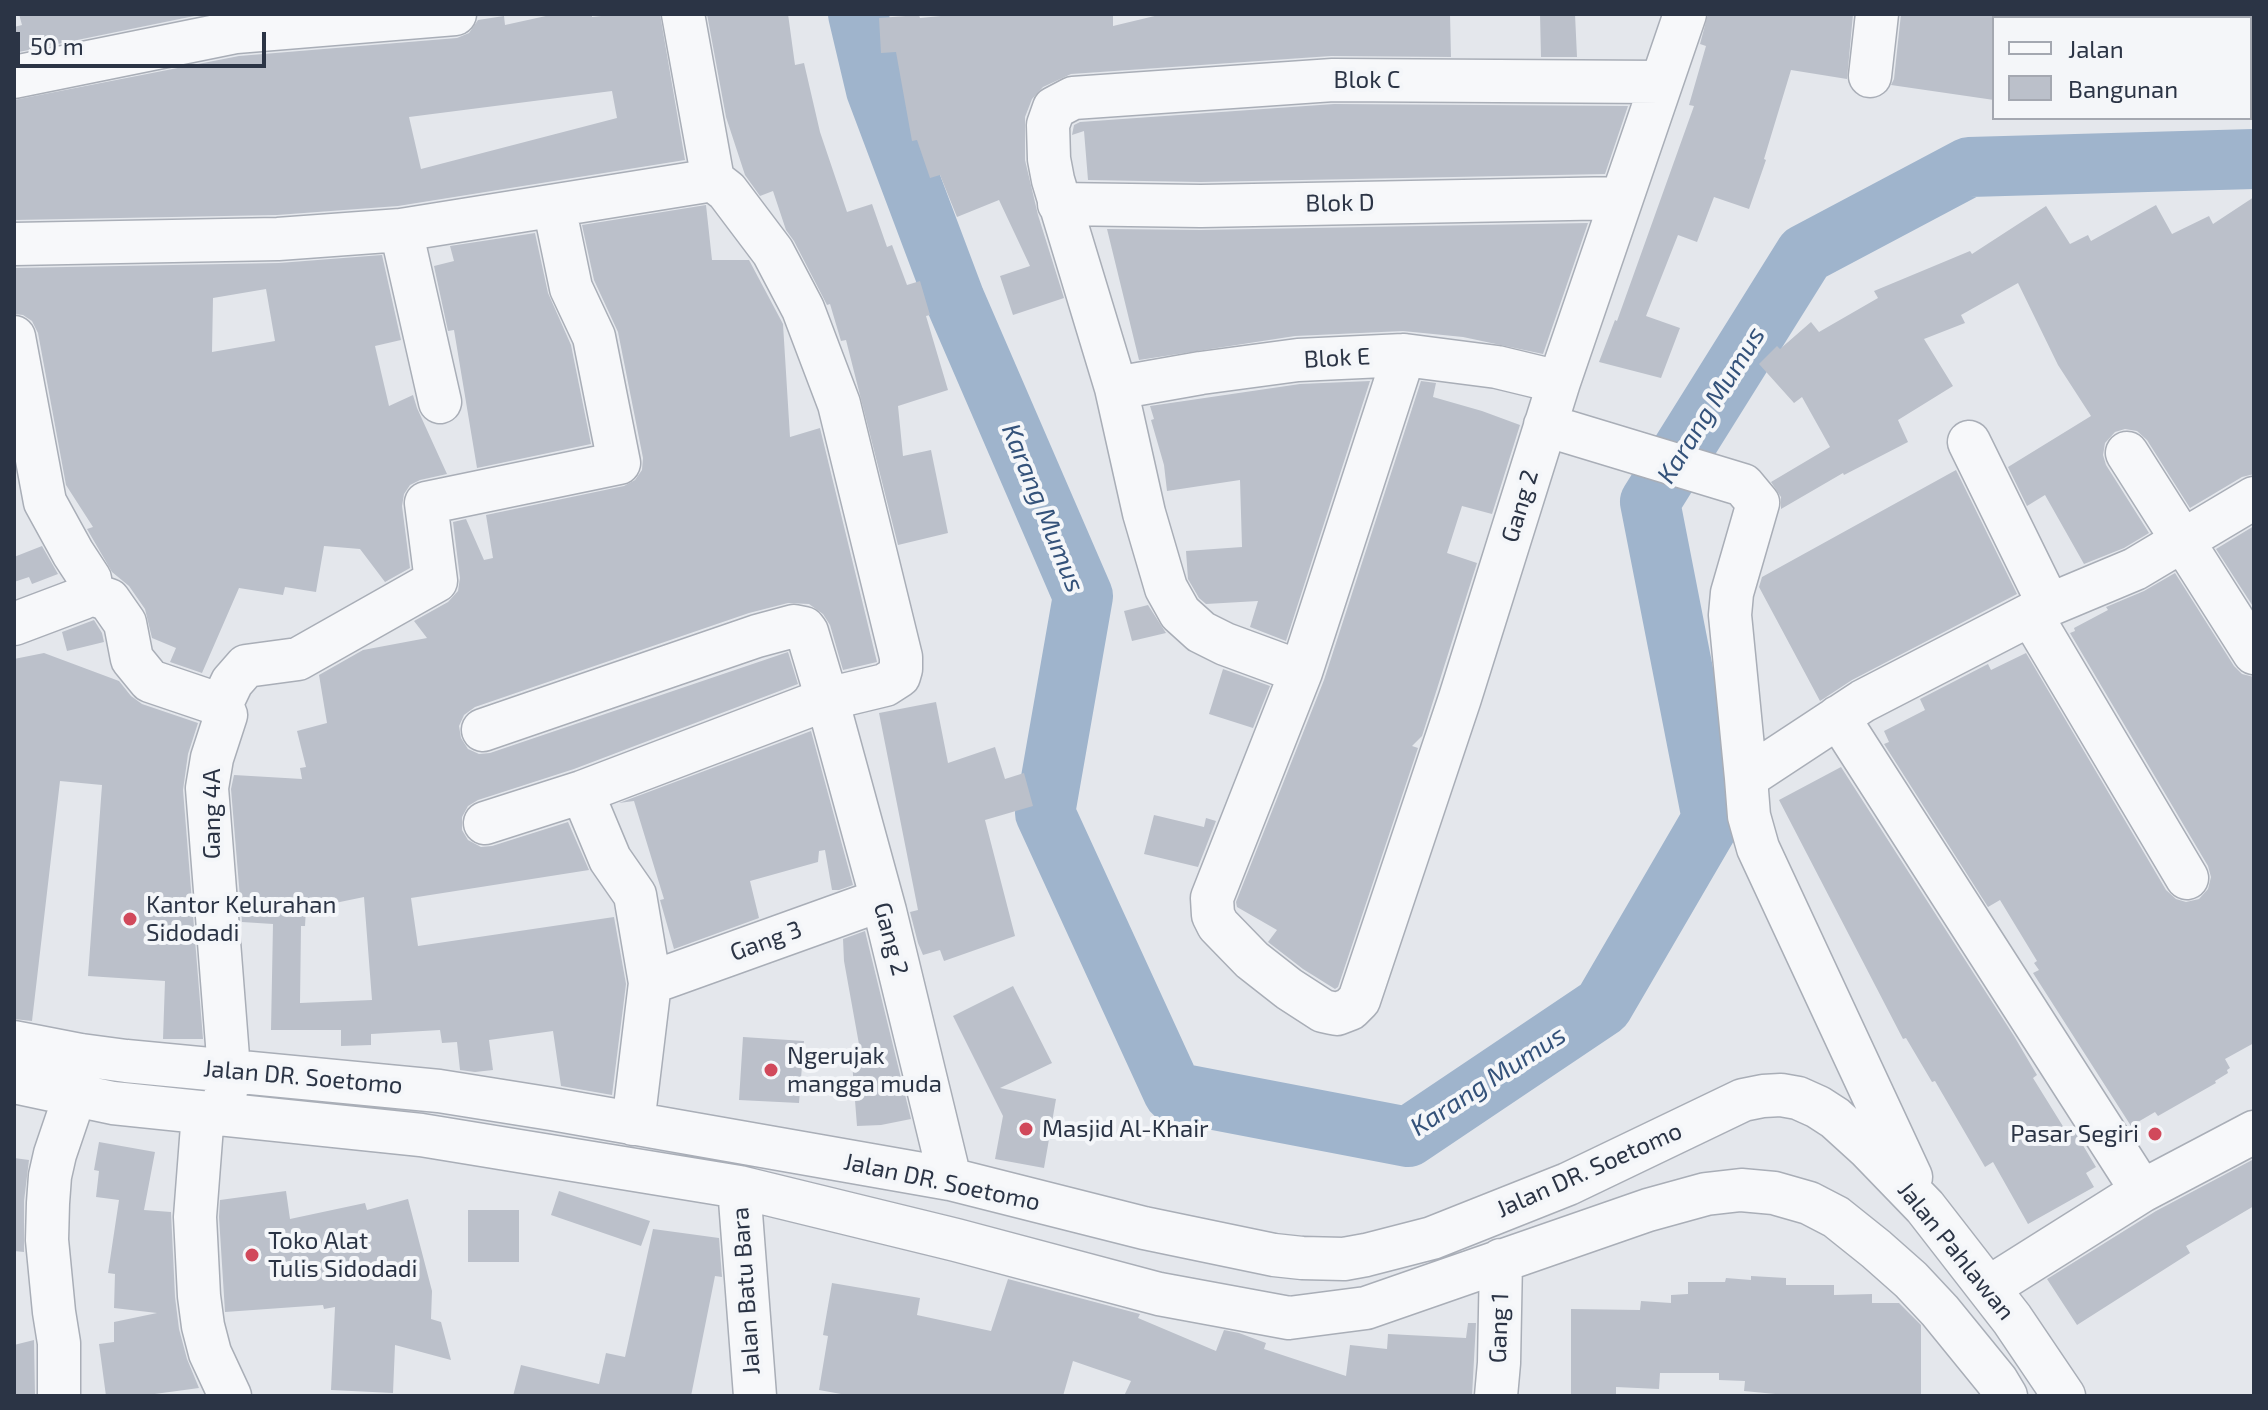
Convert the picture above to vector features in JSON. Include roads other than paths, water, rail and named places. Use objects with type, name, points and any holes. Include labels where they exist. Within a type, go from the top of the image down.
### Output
[{"type":"street","points":[[14,77],[236,32],[455,14]]},
{"type":"street","points":[[485,823],[582,792],[827,699],[885,685],[894,681],[901,669],[901,657],[839,404],[803,309],[773,252],[727,191],[713,180],[683,14]]},
{"type":"street","name":"Gang 2","points":[[1301,672],[1212,898],[1213,915],[1225,934],[1252,960],[1323,1011],[1337,1014],[1350,1009],[1359,1000],[1460,698],[1560,430],[1559,382],[1685,14]]},
{"type":"street","points":[[1870,76],[1877,14]]},
{"type":"street","name":"Blok C","points":[[1059,204],[1049,159],[1048,125],[1054,108],[1073,98],[1333,80],[1661,82]]},
{"type":"street","points":[[14,244],[278,239],[401,230],[713,180]]},
{"type":"street","name":"Blok D","points":[[1059,204],[1201,206],[1621,198]]},
{"type":"street","points":[[1059,204],[1116,388],[1144,513],[1166,588],[1180,613],[1211,639],[1301,672],[1404,355]]},
{"type":"street","points":[[89,593],[109,600],[125,623],[132,659],[150,681],[221,705],[232,682],[246,666],[298,659],[436,581],[426,503],[619,463],[594,337],[571,288],[554,206]]},
{"type":"street","points":[[401,230],[440,402]]},
{"type":"street","points":[[14,337],[45,502],[90,579],[89,593]]},
{"type":"street","name":"Blok E","points":[[1116,388],[1298,360],[1404,355],[1497,367],[1559,382]]},
{"type":"street","points":[[1560,430],[1743,485],[1758,503],[1732,593],[1730,615],[1749,816],[1758,848],[1925,1207]]},
{"type":"street","points":[[1969,442],[2040,610],[2187,878]]},
{"type":"street","points":[[2127,453],[2254,653]]},
{"type":"street","points":[[1746,778],[1838,717],[1900,681],[2040,610],[2135,569],[2254,498]]},
{"type":"street","points":[[14,624],[75,602],[89,593]]},
{"type":"street","name":"Gang 2","points":[[483,730],[757,636],[794,626],[802,627],[807,632],[827,699],[881,900],[950,1179]]},
{"type":"street","name":"Gang 4A","points":[[221,705],[226,715],[209,774],[208,810],[229,1070],[212,1114],[195,1217],[203,1326],[210,1353],[230,1396]]},
{"type":"street","points":[[1838,717],[2142,1191]]},
{"type":"street","points":[[582,792],[610,859],[635,895],[650,983],[633,1124]]},
{"type":"street","name":"Gang 3","points":[[650,983],[881,900]]},
{"type":"street","name":"Jalan DR. Soetomo","points":[[14,1042],[81,1055],[439,1091],[950,1179],[1114,1221],[1274,1255],[1302,1258],[1344,1259],[1408,1245],[1473,1222],[1568,1184],[1743,1100],[1781,1095],[1808,1102],[1835,1118]]},
{"type":"street","name":"Jalan DR. Soetomo","points":[[14,1082],[113,1103],[421,1135],[739,1187],[1159,1294],[1289,1318],[1366,1308],[1648,1210],[1706,1194],[1741,1190],[1774,1193],[1809,1203],[1836,1217]]},
{"type":"street","points":[[59,1396],[59,1343],[47,1240],[48,1203],[55,1154],[75,1095]]},
{"type":"street","name":"Jalan Pahlawan","points":[[1835,1118],[1925,1207],[2012,1319],[2064,1396]]},
{"type":"street","points":[[1988,1288],[2142,1191],[2254,1132]]},
{"type":"street","name":"Jalan Batu Bara","points":[[739,1187],[755,1396]]},
{"type":"street","name":"Jalan Pahlawan","points":[[1836,1217],[1911,1280],[1974,1351],[2006,1396]]},
{"type":"street","name":"Gang 1","points":[[1496,1396],[1501,1260]]},
{"type":"waterway","name":"Karang Mumus","points":[[858,14],[876,90],[955,300],[1083,596],[1045,813],[1173,1092],[1408,1137],[1603,1006],[1712,819],[1650,502],[1805,254],[1969,167],[2254,159]]},
{"type":"place","name":"Kantor Kelurahan Sidodadi","points":[[130,919]]},
{"type":"place","name":"Ngerujak mangga muda","points":[[771,1070]]},
{"type":"place","name":"Masjid Al-Khair","points":[[1026,1129]]},
{"type":"place","name":"Pasar Segiri","points":[[2155,1134]]},
{"type":"place","name":"Toko Alat Tulis Sidodadi","points":[[252,1255]]}]
